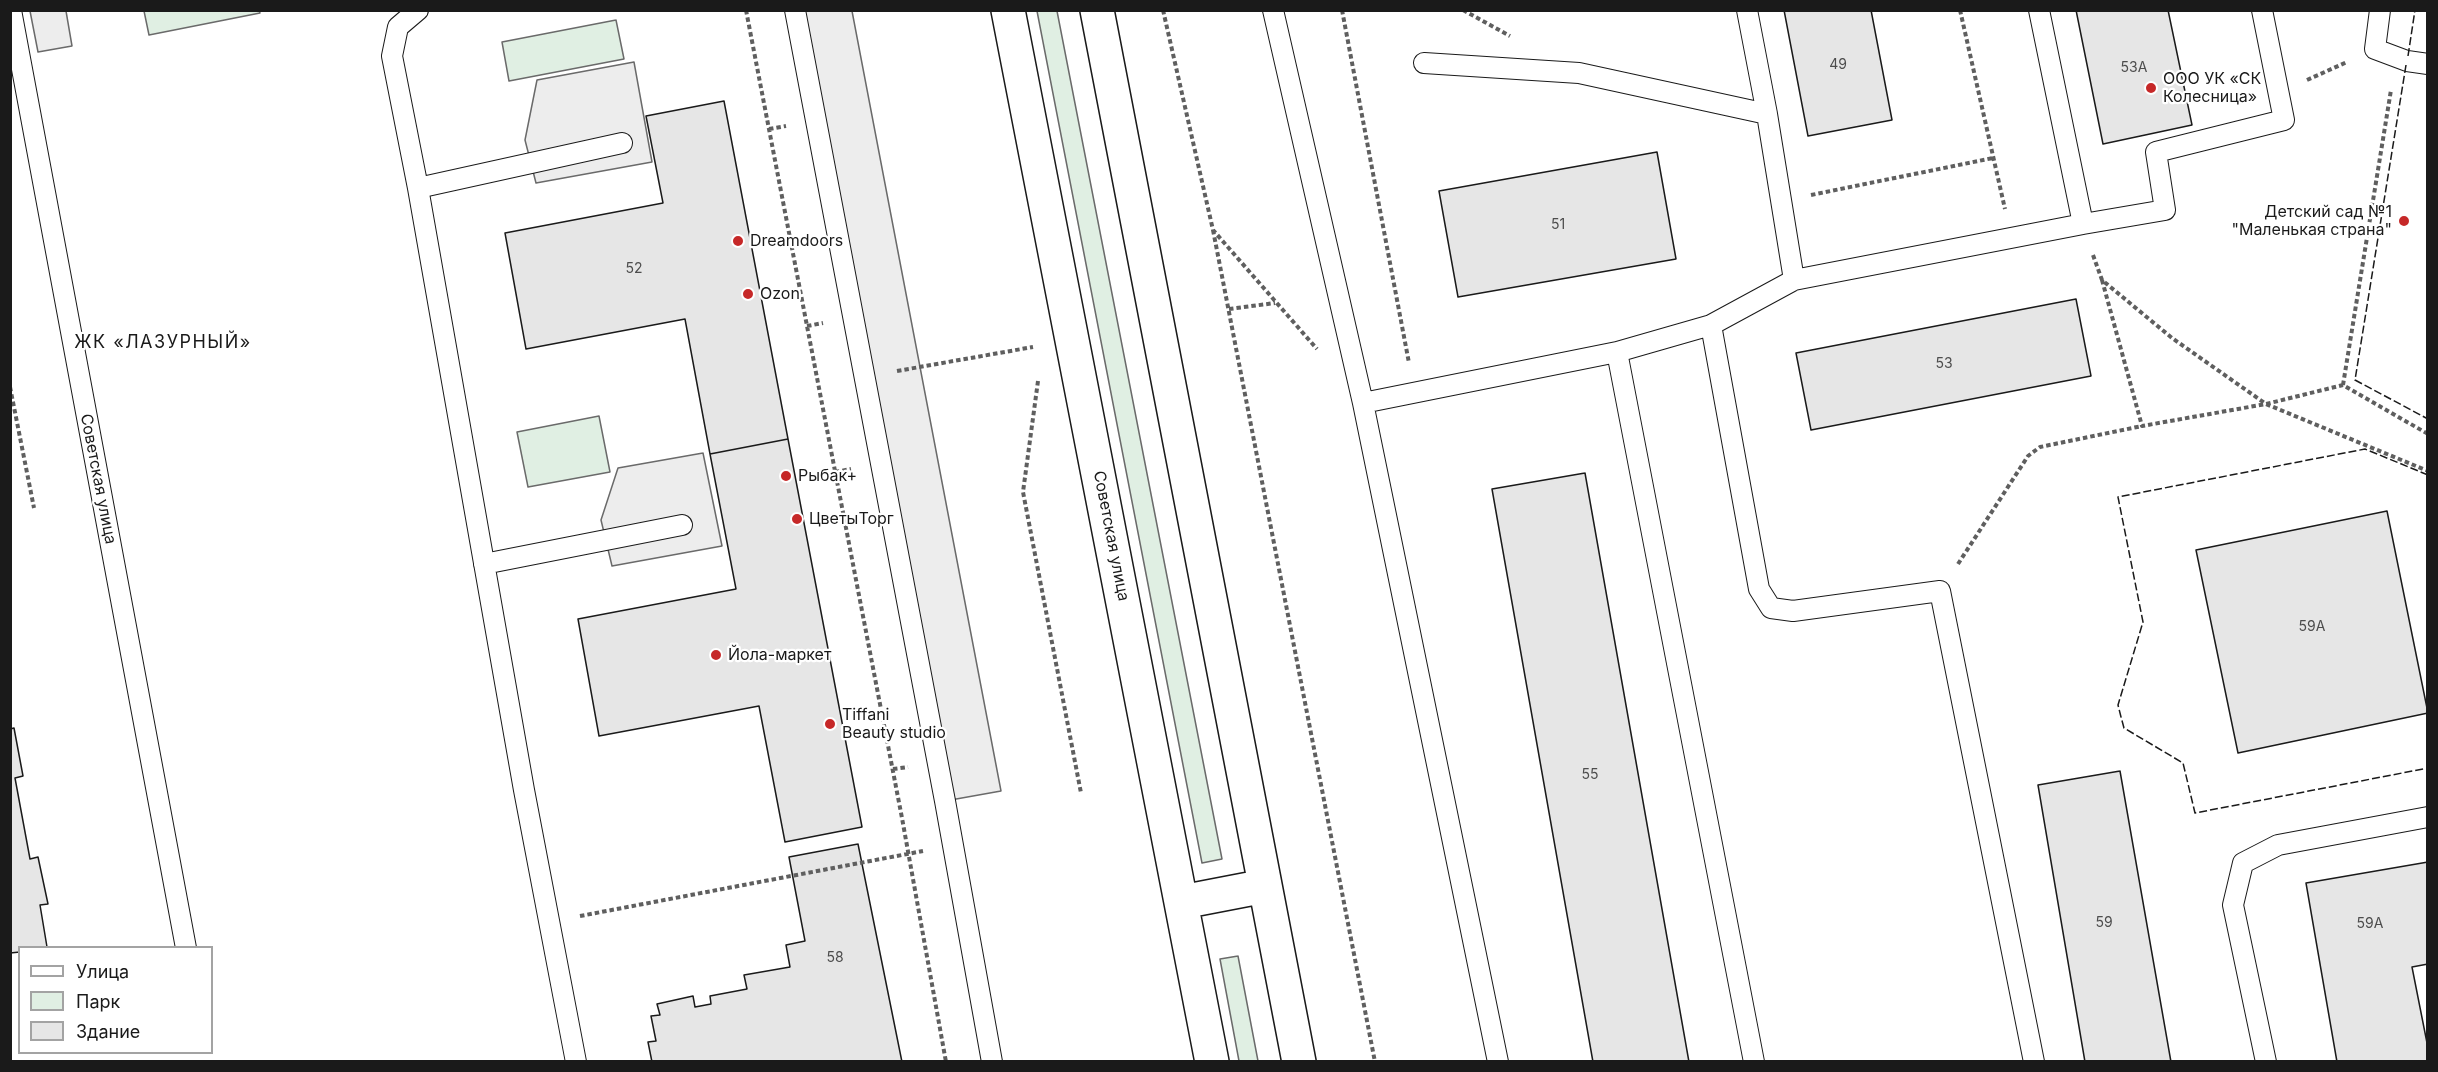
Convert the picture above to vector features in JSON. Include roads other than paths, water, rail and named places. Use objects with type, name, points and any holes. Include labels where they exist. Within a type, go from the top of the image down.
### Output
[{"type":"main road","name":"Советская улица","points":[[1008,10],[1212,1062]]},
{"type":"main road","points":[[1097,10],[1299,1062]]},
{"type":"main road","points":[[1182,902],[1265,886]]},
{"type":"lane","name":"Советская улица","points":[[11,10],[186,946]]},
{"type":"lane","points":[[418,10],[397,19],[392,56],[418,188],[484,564],[576,1062]]},
{"type":"lane","points":[[795,10],[992,1062]]},
{"type":"lane","points":[[1273,10],[1363,403],[1498,1062]]},
{"type":"lane","points":[[1747,10],[1767,114],[1794,280]]},
{"type":"lane","points":[[2039,10],[2083,224]]},
{"type":"lane","points":[[1363,403],[1617,352],[1711,325],[1794,280],[2164,210],[2156,152],[2284,120],[2262,10]]},
{"type":"lane","points":[[2380,10],[2375,49],[2396,57],[2427,64]]},
{"type":"lane","points":[[1424,63],[1579,73],[1767,114]]},
{"type":"lane","points":[[418,188],[622,143]]},
{"type":"lane","points":[[1711,325],[1760,589],[1771,608],[1793,611],[1940,591],[2034,1062]]},
{"type":"lane","points":[[1617,352],[1754,1062]]},
{"type":"lane","points":[[484,564],[682,525]]},
{"type":"lane","points":[[2266,1062],[2233,905],[2243,863],[2278,846],[2427,817]]},
{"type":"place","name":"ООО УК «СК Колесница»","points":[[2151,88]]},
{"type":"place","name":"Детский сад №1 \"Маленькая страна\"","points":[[2404,221]]},
{"type":"place","name":"Dreamdoors","points":[[738,241]]},
{"type":"place","name":"Ozon","points":[[748,294]]},
{"type":"place","name":"Рыбак+","points":[[786,476]]},
{"type":"place","name":"ЦветыТорг","points":[[797,519]]},
{"type":"place","name":"Йола-маркет","points":[[716,655]]},
{"type":"place","name":"Tiffani Beauty studio","points":[[830,724]]},
{"type":"district","name":"ЖК «ЛАЗУРНЫЙ»","points":[[163,343]]}]
